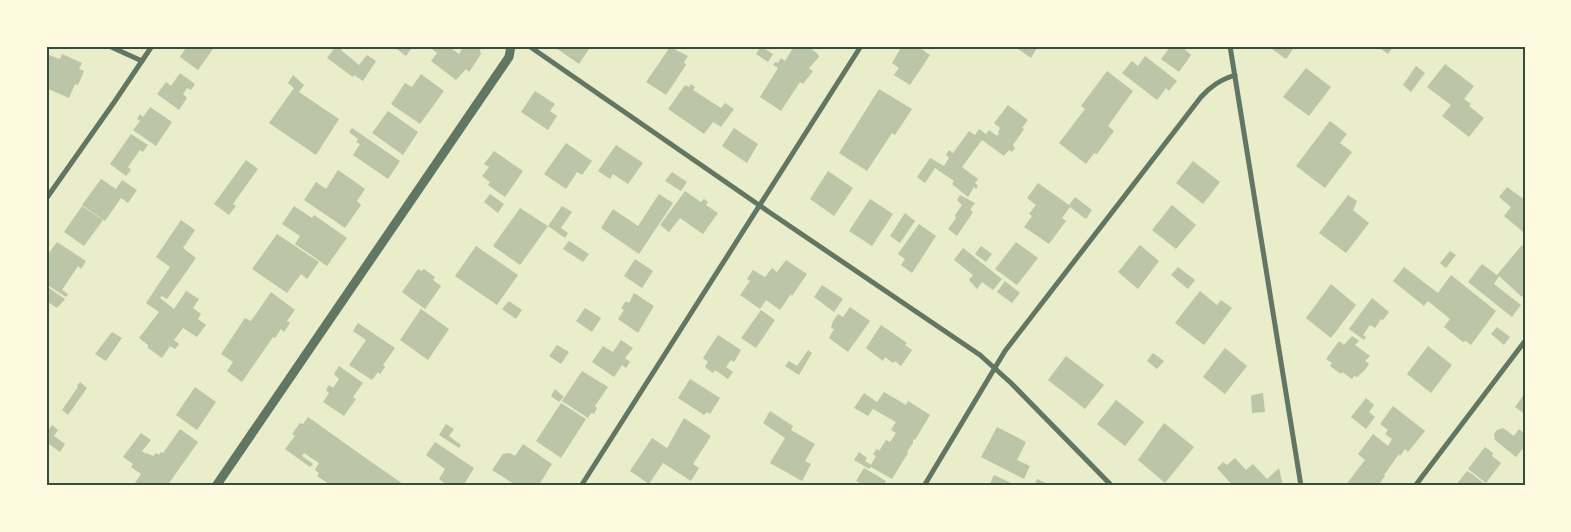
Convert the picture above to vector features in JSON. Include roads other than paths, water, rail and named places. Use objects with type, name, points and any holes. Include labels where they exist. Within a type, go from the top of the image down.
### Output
[{"type":"street","points":[[108,46],[142,61]]},
{"type":"street","points":[[46,199],[152,46]]},
{"type":"street","points":[[216,486],[509,56],[511,46]]},
{"type":"street","points":[[529,46],[759,206],[980,355],[1110,485]]},
{"type":"street","points":[[581,486],[861,46]]},
{"type":"street","points":[[1230,46],[1301,486]]},
{"type":"street","points":[[924,486],[1005,351],[1201,97],[1211,86],[1235,75]]},
{"type":"street","points":[[1415,486],[1525,341]]}]
